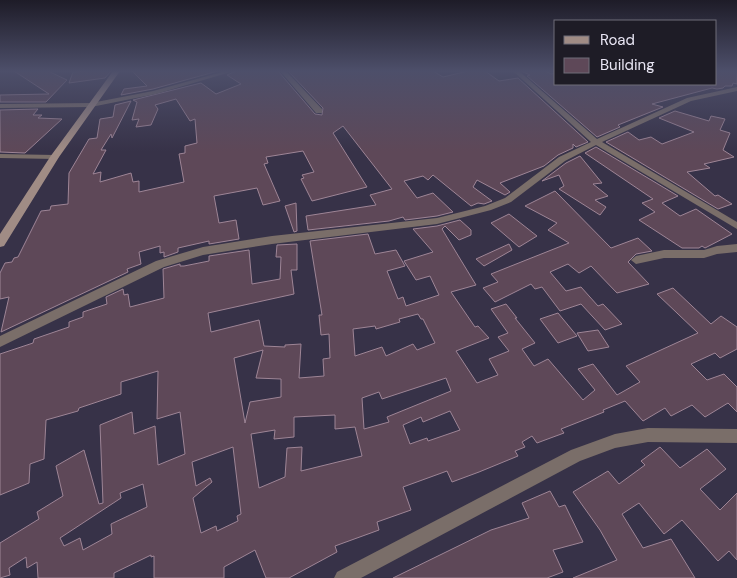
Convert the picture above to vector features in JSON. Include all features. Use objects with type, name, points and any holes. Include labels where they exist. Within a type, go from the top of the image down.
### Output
[{"type":"main road","points":[[0,243],[55,157],[96,98]]},
{"type":"street","points":[[0,106],[91,105],[128,98]]},
{"type":"street","points":[[308,98],[319,111]]},
{"type":"street","points":[[545,98],[596,142],[737,226]]},
{"type":"street","points":[[0,342],[160,264],[203,251],[272,240],[437,221],[488,208],[508,200],[562,159],[694,98]]},
{"type":"street","points":[[0,156],[55,157]]},
{"type":"street","points":[[636,260],[664,254],[704,254],[716,250],[737,248]]},
{"type":"street","points":[[342,578],[576,455],[615,441],[648,435],[737,436]]},
{"type":"building","points":[[0,98],[50,98],[46,102],[0,102]]},
{"type":"building","points":[[141,98],[301,98],[315,114],[322,115],[323,108],[314,98],[540,98],[588,142],[576,147],[573,144],[573,148],[558,155],[544,166],[500,183],[510,192],[505,195],[477,180],[473,187],[492,201],[484,204],[478,203],[471,206],[433,175],[428,180],[423,176],[404,181],[417,198],[433,193],[453,212],[405,220],[403,217],[389,221],[308,230],[306,216],[376,205],[370,195],[392,189],[343,126],[333,133],[367,187],[312,201],[301,179],[304,178],[302,175],[314,172],[303,151],[266,157],[268,163],[264,164],[280,201],[263,205],[257,188],[214,196],[219,223],[236,220],[239,239],[209,244],[209,241],[178,248],[178,252],[164,257],[164,252],[160,253],[160,246],[139,252],[141,264],[127,269],[128,272],[1,332],[9,297],[0,299],[0,273],[5,263],[12,262],[14,258],[18,257],[41,211],[50,210],[51,206],[68,204],[69,173],[89,139],[97,138],[100,119],[113,117],[115,105],[131,101],[112,138],[111,134],[101,150],[106,150],[93,174],[101,172],[100,182],[131,173],[133,182],[139,181],[139,192],[184,182],[179,154],[185,153],[185,146],[197,143],[195,119],[190,121],[176,99],[155,105],[158,109],[151,125],[136,127],[139,119],[132,120],[137,102],[133,100]]},
{"type":"building","points":[[552,98],[675,98],[652,104],[663,107],[618,125],[620,127],[597,137]]},
{"type":"building","points":[[38,109],[33,115],[42,115],[38,118],[62,119],[25,153],[0,152],[0,110]]},
{"type":"building","points":[[675,111],[709,121],[711,116],[725,119],[720,130],[730,133],[723,150],[734,157],[704,164],[710,168],[687,172],[715,196],[718,195],[732,204],[718,209],[606,142],[628,132],[639,140],[651,137],[662,144],[694,132],[659,118]]},
{"type":"building","points":[[596,147],[678,196],[662,203],[680,216],[696,209],[732,234],[705,248],[702,246],[699,248],[682,248],[639,220],[655,212],[642,203],[653,199],[585,153]]},
{"type":"building","points":[[580,156],[602,183],[593,184],[608,196],[595,200],[606,207],[600,215],[559,189],[564,186],[559,175],[542,181],[566,163]]},
{"type":"building","points":[[555,191],[611,248],[638,238],[652,251],[636,254],[628,262],[649,284],[617,293],[591,266],[579,273],[568,264],[550,272],[566,291],[581,287],[598,306],[603,304],[622,324],[605,330],[581,304],[560,311],[542,287],[535,289],[531,284],[495,302],[483,288],[498,282],[491,274],[569,243],[548,230],[557,223],[525,206]]},
{"type":"building","points":[[296,203],[297,231],[294,232],[285,206]]},
{"type":"building","points":[[509,214],[537,236],[519,247],[491,223]]},
{"type":"building","points":[[460,220],[471,230],[471,235],[459,240],[445,226],[442,229],[476,285],[451,292],[475,327],[478,326],[489,338],[456,351],[477,383],[498,375],[489,359],[509,351],[498,337],[508,333],[491,309],[506,304],[535,343],[522,349],[534,366],[548,359],[583,400],[595,390],[578,369],[593,364],[617,395],[640,382],[626,366],[698,333],[657,294],[673,288],[711,324],[721,316],[737,327],[737,349],[720,358],[715,353],[691,364],[707,380],[724,374],[737,387],[737,412],[728,403],[705,417],[692,405],[671,416],[665,408],[643,421],[625,401],[603,410],[604,412],[561,429],[564,433],[537,443],[532,436],[522,442],[525,447],[515,451],[518,456],[479,472],[452,482],[447,471],[403,487],[411,510],[377,522],[379,530],[335,546],[337,552],[289,578],[266,578],[255,550],[224,567],[224,578],[154,578],[154,556],[151,557],[151,555],[114,573],[114,578],[38,578],[37,562],[27,568],[26,557],[9,568],[10,575],[0,578],[0,543],[39,519],[37,512],[63,496],[56,466],[84,450],[99,504],[103,503],[100,425],[132,412],[134,434],[155,426],[158,465],[185,454],[180,412],[157,419],[158,371],[121,382],[121,394],[79,408],[78,411],[46,420],[44,459],[30,464],[29,483],[0,495],[0,354],[33,343],[34,339],[69,327],[69,322],[83,317],[83,312],[107,304],[106,297],[123,289],[124,295],[128,294],[130,307],[164,298],[163,269],[180,264],[180,266],[184,266],[209,261],[209,256],[249,250],[252,284],[280,279],[281,257],[276,257],[277,245],[297,244],[297,270],[291,270],[294,294],[208,313],[211,332],[259,320],[264,346],[285,347],[285,345],[301,344],[299,378],[324,376],[323,359],[330,358],[329,334],[321,335],[319,315],[322,315],[310,241],[368,234],[375,254],[396,250],[405,266],[387,271],[398,299],[403,297],[406,306],[439,295],[430,276],[416,280],[404,261],[433,252],[413,229],[437,226]],"holes":[[[418,314],[423,319],[435,343],[417,350],[413,344],[386,356],[382,347],[355,356],[353,329],[375,326],[376,329],[400,322],[399,319]],[[263,350],[256,378],[281,379],[281,397],[250,402],[245,423],[234,358]],[[446,378],[451,391],[387,417],[389,422],[364,429],[362,398],[379,392],[382,399]],[[450,411],[460,430],[428,441],[427,438],[410,444],[403,425],[421,417],[423,422]],[[335,415],[335,429],[355,427],[362,456],[301,471],[302,447],[287,448],[285,477],[259,488],[251,434],[275,430],[274,439],[294,437],[294,417]],[[233,447],[241,514],[237,516],[238,521],[217,531],[216,526],[201,533],[193,498],[212,482],[210,478],[196,486],[192,462]],[[143,484],[147,507],[111,524],[112,534],[83,550],[80,538],[64,546],[60,538],[121,498],[120,493]]]},
{"type":"building","points":[[509,244],[512,250],[484,266],[476,259]]},
{"type":"building","points":[[558,313],[577,336],[558,343],[540,319]]},
{"type":"building","points":[[598,330],[609,347],[588,351],[577,333]]},
{"type":"building","points":[[660,447],[680,468],[707,449],[726,469],[700,489],[720,510],[737,493],[737,560],[729,551],[718,561],[682,520],[664,534],[639,503],[622,514],[643,548],[671,539],[695,578],[573,578],[617,560],[600,530],[573,492],[608,471],[619,484],[645,465],[641,461]]},
{"type":"building","points":[[550,491],[559,507],[565,505],[583,542],[553,550],[563,572],[547,578],[393,578],[491,530],[529,518],[522,503]]}]
